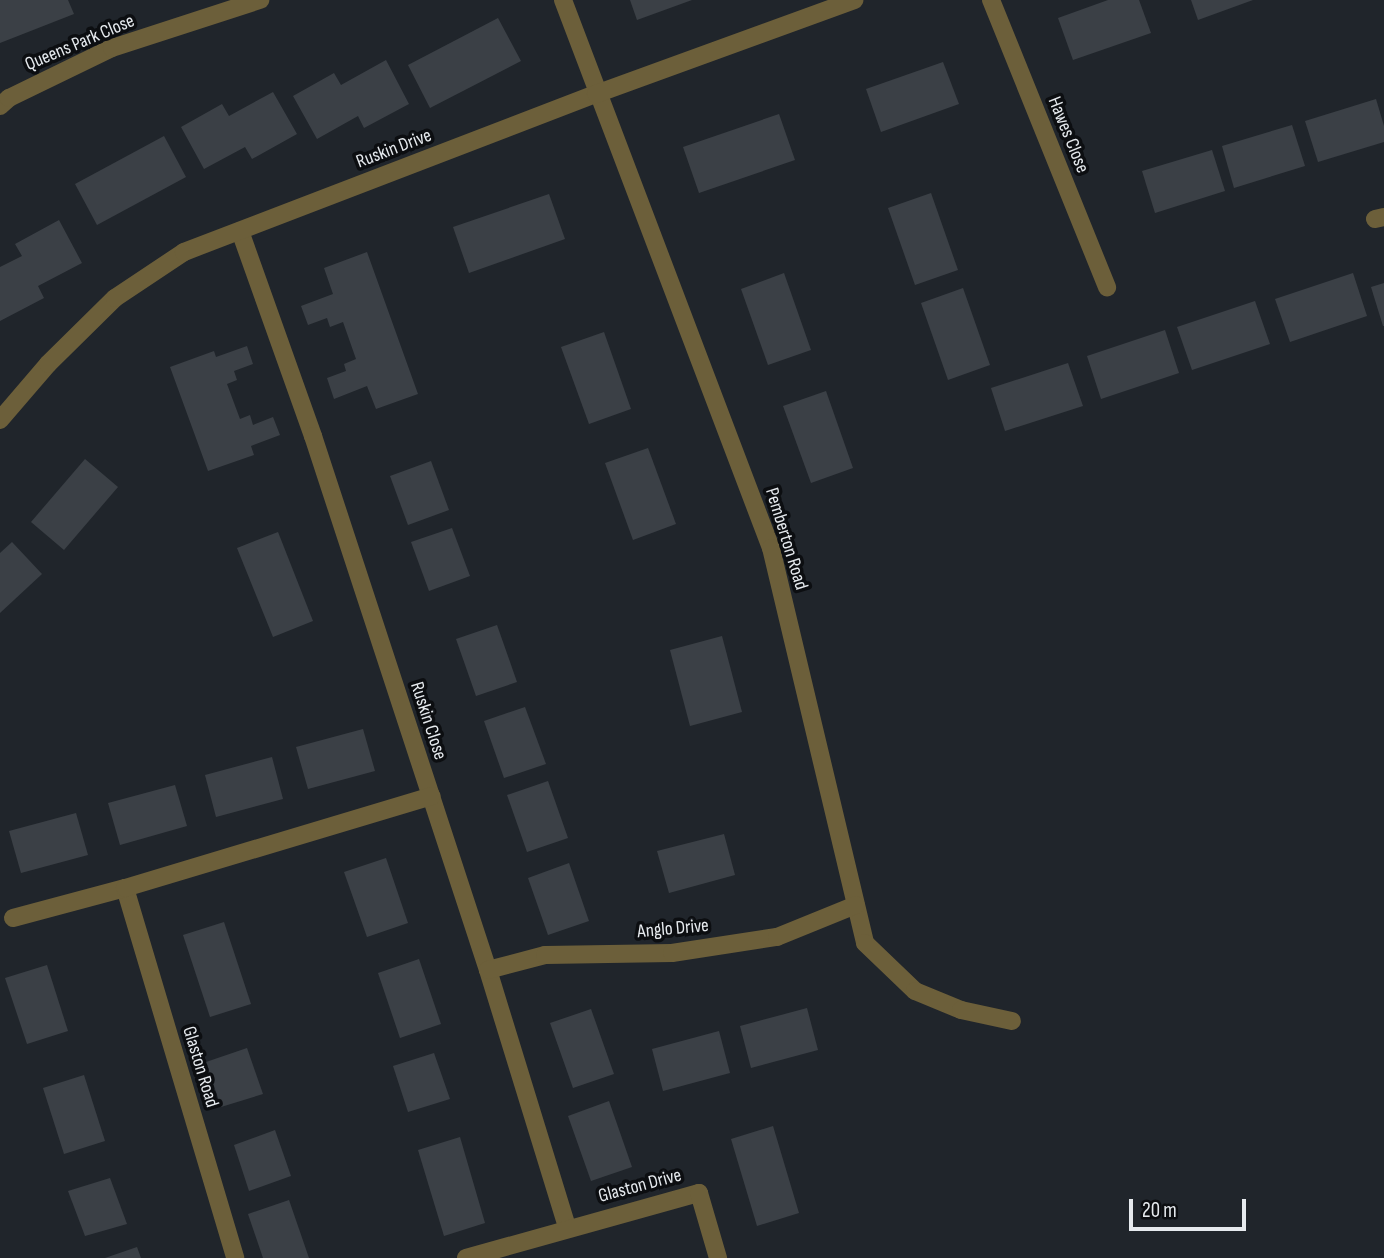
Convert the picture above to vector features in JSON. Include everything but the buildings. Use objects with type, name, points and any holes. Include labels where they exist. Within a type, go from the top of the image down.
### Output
[{"type":"street","name":"Queens Park Close","points":[[0,106],[9,98],[112,48],[260,0]]},
{"type":"street","name":"Pemberton Road","points":[[563,0],[771,548],[865,943],[915,991],[961,1010],[1012,1021]]},
{"type":"street","name":"Ruskin Drive","points":[[0,419],[48,364],[115,298],[184,252],[597,94],[854,0]]},
{"type":"street","name":"Hawes Close","points":[[991,0],[1107,287]]},
{"type":"street","name":"Ruskin Close","points":[[240,231],[313,436],[488,970],[567,1227]]},
{"type":"street","points":[[13,918],[125,888],[430,796]]},
{"type":"street","name":"Glaston Road","points":[[125,888],[235,1258]]},
{"type":"street","name":"Anglo Drive","points":[[488,970],[545,955],[671,953],[777,937],[856,905]]},
{"type":"street","name":"Glaston Drive","points":[[567,1227],[699,1193],[718,1258]]},
{"type":"street","points":[[466,1258],[567,1227]]}]
